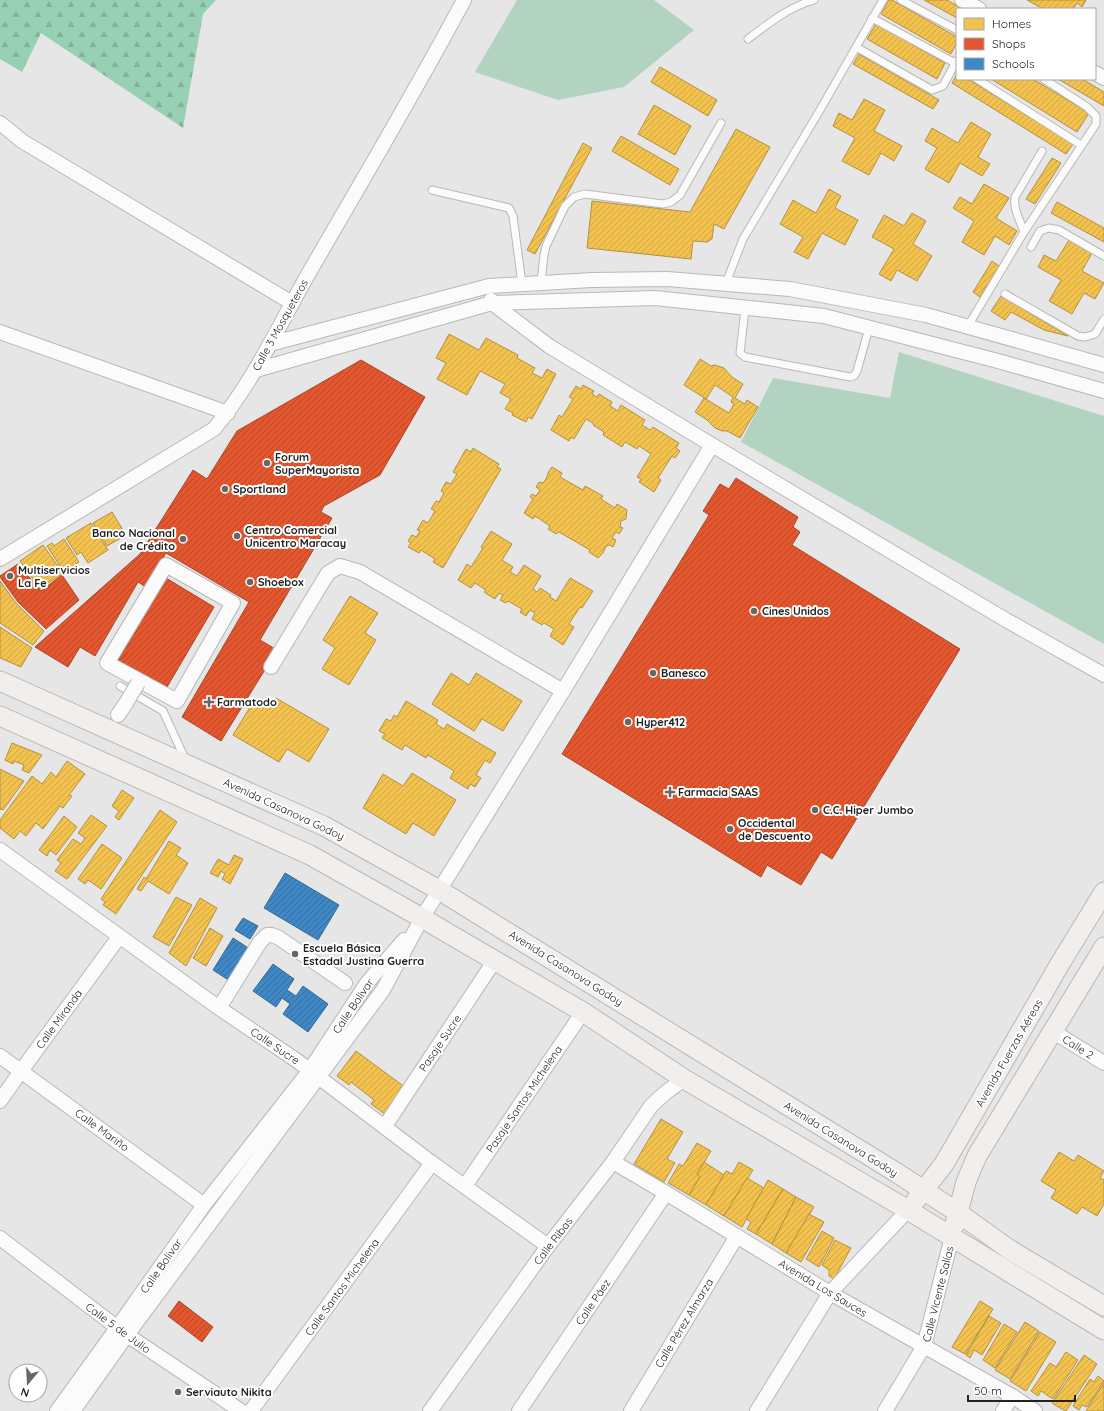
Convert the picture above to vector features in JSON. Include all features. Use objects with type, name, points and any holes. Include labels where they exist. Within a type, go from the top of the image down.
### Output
[{"type":"street","name":"Calle 3 Mosqueteros","points":[[0,559],[214,429],[228,412],[256,370],[292,303],[464,0]]},
{"type":"street","points":[[962,0],[977,8]]},
{"type":"street","points":[[0,123],[22,141],[292,303]]},
{"type":"street","points":[[270,344],[488,286],[541,282],[667,278],[790,289],[926,315],[1104,364]]},
{"type":"street","points":[[488,286],[492,303],[549,346],[1006,620],[1104,675]]},
{"type":"street","points":[[256,370],[492,303],[655,298],[745,309],[824,316],[998,361],[1104,391]]},
{"type":"street","points":[[0,332],[228,412]]},
{"type":"street","name":"Calle Bolivar","points":[[73,1411],[204,1205],[383,990],[422,918],[563,691],[712,445]]},
{"type":"street","points":[[166,565],[233,603],[177,701],[139,682],[107,663],[166,565]]},
{"type":"street","points":[[271,667],[328,573],[340,566],[360,572],[563,691]]},
{"type":"street","name":"Avenida Casanova Godoy","points":[[0,681],[324,826],[440,890],[957,1212],[1010,1250],[1104,1306]]},
{"type":"street","points":[[118,715],[139,682]]},
{"type":"street","points":[[0,716],[310,855],[422,918],[583,1012],[684,1078],[908,1210],[1104,1330]]},
{"type":"street","name":"Calle Sucre","points":[[0,850],[119,937],[314,1073],[432,1163],[548,1246]]},
{"type":"street","name":"Avenida Fuerzas Aéreas","points":[[908,1210],[944,1164],[1061,962],[1104,892]]},
{"type":"street","points":[[219,1008],[260,942],[267,935],[272,935],[279,938],[345,983]]},
{"type":"street","name":"Calle Miranda","points":[[0,1101],[119,937]]},
{"type":"street","points":[[952,1237],[957,1212],[966,1182],[977,1156],[1104,947]]},
{"type":"street","name":"Pasaje Sucre","points":[[385,1126],[495,960]]},
{"type":"street","name":"Pasaje Santos Michelena","points":[[465,1186],[583,1012]]},
{"type":"street","name":"Calle 2","points":[[1052,1031],[1104,1063]]},
{"type":"street","name":"Calle Mariño","points":[[0,1056],[204,1205]]},
{"type":"street","name":"Calle Bolivar","points":[[57,1411],[122,1332],[314,1073]]},
{"type":"street","name":"Calle Ribas","points":[[430,1411],[548,1246],[613,1162],[651,1106],[684,1078]]},
{"type":"street","name":"Avenida Los Sauces","points":[[613,1162],[830,1293],[1012,1396],[1035,1411]]},
{"type":"street","name":"Calle Santos Michelena","points":[[251,1411],[432,1163]]},
{"type":"street","name":"Calle Páez","points":[[519,1411],[666,1193]]},
{"type":"street","points":[[757,1411],[830,1293],[908,1210]]},
{"type":"street","name":"Calle Pérez Almarza","points":[[631,1411],[737,1236]]},
{"type":"street","name":"Calle Vicente Salías","points":[[885,1411],[924,1346],[952,1237]]},
{"type":"street","name":"Calle 5 de Julio","points":[[0,1238],[122,1332],[241,1411]]},
{"type":"street","points":[[1003,1411],[1012,1396]]},
{"type":"lane","points":[[748,39],[774,19],[801,4],[814,0]]},
{"type":"lane","points":[[726,283],[743,239],[816,117],[883,0]]},
{"type":"lane","points":[[901,0],[956,29]]},
{"type":"lane","points":[[856,47],[932,90],[943,86],[956,62],[872,18]]},
{"type":"lane","points":[[979,80],[1081,145]]},
{"type":"lane","points":[[968,326],[1024,232],[1096,124],[1096,116],[1087,106],[1046,80]]},
{"type":"lane","points":[[541,282],[546,246],[565,206],[574,197],[585,194],[663,204],[671,202],[680,195],[721,123]]},
{"type":"lane","points":[[1024,232],[1015,209],[1015,197],[1042,151]]},
{"type":"lane","points":[[432,190],[508,208],[513,216],[522,284]]},
{"type":"lane","points":[[1031,247],[1040,231],[1049,228],[1059,230],[1104,256]]},
{"type":"lane","points":[[1005,294],[1078,336],[1085,337],[1095,334],[1104,318]]},
{"type":"lane","points":[[745,309],[740,353],[745,357],[850,377],[854,376],[857,371],[869,328]]},
{"type":"lane","points":[[120,686],[163,711],[188,765]]},
{"type":"green space","points":[[0,0],[216,0],[203,14],[183,128],[41,33],[22,72],[0,59]]},
{"type":"green space","points":[[517,0],[654,0],[694,30],[624,87],[558,100],[475,72]]},
{"type":"green space","points":[[899,352],[1104,416],[1104,644],[741,442],[773,378],[890,398]]},
{"type":"building: Homes","points":[[889,0],[892,0],[956,36],[956,44],[951,54],[881,14]]},
{"type":"building: Homes","points":[[924,0],[947,0],[961,8],[956,8],[956,17]]},
{"type":"building: Homes","points":[[1027,0],[1086,0],[1082,7],[1077,3],[1074,8],[1041,8]]},
{"type":"building: Homes","points":[[876,24],[945,63],[937,79],[867,39]]},
{"type":"building: Homes","points":[[859,54],[939,100],[933,109],[853,64]]},
{"type":"building: Homes","points":[[660,67],[717,100],[708,116],[651,82]]},
{"type":"building: Homes","points":[[956,76],[956,80],[970,80],[1073,144],[1066,154],[952,83]]},
{"type":"building: Homes","points":[[993,80],[1035,80],[1089,113],[1077,132]]},
{"type":"building: Homes","points":[[1060,80],[1084,80],[1104,92],[1104,106]]},
{"type":"building: Homes","points":[[864,99],[885,110],[874,131],[902,146],[894,161],[881,153],[869,175],[842,161],[855,138],[833,126],[839,113],[852,120]]},
{"type":"building: Homes","points":[[654,105],[691,126],[675,155],[638,134]]},
{"type":"building: Homes","points":[[971,122],[991,134],[978,157],[990,164],[982,176],[960,163],[949,183],[925,169],[937,148],[925,141],[932,128],[958,143]]},
{"type":"building: Homes","points":[[736,129],[770,147],[724,229],[714,224],[712,239],[707,242],[693,241],[691,259],[587,248],[592,201],[690,212]]},
{"type":"building: Homes","points":[[621,136],[679,169],[670,185],[612,151]]},
{"type":"building: Homes","points":[[583,143],[592,148],[535,254],[527,250]]},
{"type":"building: Homes","points":[[1052,158],[1061,163],[1035,204],[1026,199]]},
{"type":"building: Homes","points":[[984,184],[1009,198],[996,218],[1017,231],[1009,245],[995,236],[984,255],[962,242],[974,221],[953,208],[960,197],[972,204]]},
{"type":"building: Homes","points":[[829,189],[841,196],[835,208],[858,220],[845,245],[822,233],[808,259],[794,252],[803,237],[780,224],[793,200],[816,213]]},
{"type":"building: Homes","points":[[1057,202],[1104,228],[1104,242],[1051,213]]},
{"type":"building: Homes","points":[[912,213],[926,221],[913,244],[932,256],[917,281],[897,270],[891,281],[879,274],[894,249],[872,237],[884,215],[904,226]]},
{"type":"building: Homes","points":[[1069,240],[1092,253],[1082,271],[1104,283],[1095,299],[1084,293],[1072,314],[1049,301],[1061,280],[1038,267],[1044,255],[1056,261]]},
{"type":"building: Homes","points":[[992,261],[999,266],[980,297],[973,292]]},
{"type":"building: Homes","points":[[1001,296],[1068,336],[1044,330],[1011,312],[1005,320],[991,311]]},
{"type":"building: Homes","points":[[449,334],[479,350],[486,338],[518,355],[517,358],[535,368],[532,373],[542,378],[547,369],[556,374],[532,419],[528,417],[526,422],[512,415],[513,413],[505,409],[511,399],[500,393],[505,384],[480,371],[467,395],[437,379],[446,363],[436,358]]},
{"type":"building: Homes","points":[[700,359],[711,366],[715,365],[724,368],[732,377],[743,384],[735,398],[745,404],[747,400],[758,407],[740,438],[727,431],[722,431],[715,428],[707,420],[695,412],[704,398],[729,413],[734,404],[731,402],[733,397],[715,385],[706,399],[684,385]]},
{"type":"building: Homes","points":[[583,385],[594,391],[592,394],[597,397],[599,394],[612,402],[610,406],[618,411],[621,405],[645,420],[642,425],[650,430],[653,427],[679,443],[676,448],[680,451],[675,458],[672,456],[658,478],[661,480],[654,492],[639,482],[641,479],[637,477],[651,454],[639,446],[637,449],[625,442],[622,447],[603,435],[604,432],[586,419],[574,439],[571,437],[569,441],[551,430],[559,415],[562,417],[573,399],[569,397],[576,386],[581,389]]},
{"type":"building: Homes","points":[[473,448],[499,464],[497,467],[501,469],[443,568],[433,562],[435,559],[421,550],[419,553],[408,547],[411,543],[408,541],[412,535],[416,537],[420,531],[417,530],[423,520],[428,523],[435,511],[431,509],[436,501],[439,502],[444,493],[441,491],[446,482],[451,484],[457,474],[453,472],[466,449],[471,452]]},
{"type":"building: Homes","points":[[552,467],[562,473],[560,477],[583,490],[585,486],[603,496],[601,499],[615,508],[617,504],[627,510],[626,519],[621,521],[620,527],[623,528],[619,534],[616,532],[612,538],[616,540],[613,547],[610,545],[606,546],[603,553],[598,558],[589,552],[590,550],[559,532],[556,534],[548,529],[550,526],[535,516],[533,519],[524,513],[533,499],[530,497],[532,494],[536,496],[540,490],[536,487],[539,482],[543,483]]},
{"type":"building: Homes","points":[[112,512],[126,535],[107,546],[93,523]]},
{"type":"building: Homes","points":[[91,523],[108,550],[88,563],[81,552],[77,555],[66,538]]},
{"type":"building: Homes","points":[[491,531],[512,544],[502,560],[513,567],[510,572],[517,576],[524,565],[541,576],[533,589],[537,592],[540,588],[551,595],[550,597],[556,601],[570,578],[593,591],[569,624],[574,627],[563,645],[550,636],[554,629],[544,623],[542,625],[532,619],[535,613],[530,610],[526,616],[520,612],[522,609],[508,601],[506,603],[500,600],[503,595],[499,593],[495,599],[484,592],[486,590],[475,583],[471,588],[458,580],[467,564],[471,567],[483,548],[481,547]]},
{"type":"building: Homes","points":[[64,539],[79,562],[64,572],[47,546],[52,543],[54,546]]},
{"type":"building: Homes","points":[[43,545],[63,573],[40,589],[20,561]]},
{"type":"building: Homes","points":[[0,581],[16,603],[44,631],[33,645],[0,623]]},
{"type":"building: Homes","points":[[350,596],[378,613],[365,633],[376,640],[349,685],[322,669],[335,648],[323,640]]},
{"type":"building: Homes","points":[[0,627],[32,648],[21,667],[0,658]]},
{"type":"building: Homes","points":[[451,673],[469,685],[476,673],[522,701],[503,731],[482,719],[474,731],[432,704]]},
{"type":"building: Homes","points":[[276,698],[329,729],[309,762],[287,749],[279,762],[233,735],[255,699],[270,708]]},
{"type":"building: Homes","points":[[406,701],[438,720],[436,724],[444,729],[447,724],[496,753],[490,763],[485,760],[476,775],[481,778],[475,787],[470,784],[468,789],[450,778],[454,771],[428,755],[426,758],[405,745],[402,750],[382,738],[385,734],[379,731],[386,719],[391,721],[394,715],[397,717]]},
{"type":"building: Homes","points":[[12,743],[42,755],[29,773],[22,770],[24,765],[14,761],[13,764],[5,760]]},
{"type":"building: Homes","points":[[67,761],[85,774],[69,795],[72,796],[63,808],[60,806],[43,829],[36,823],[26,836],[20,831],[14,839],[0,828],[0,820],[32,776],[42,784],[51,772],[56,777]]},
{"type":"building: Homes","points":[[0,769],[24,781],[3,810],[0,809]]},
{"type":"building: Homes","points":[[412,773],[456,800],[434,836],[413,823],[406,834],[363,808],[383,774],[403,786]]},
{"type":"building: Homes","points":[[122,790],[134,798],[119,820],[115,817],[119,811],[112,806]]},
{"type":"building: Homes","points":[[160,810],[177,822],[116,914],[103,905],[105,902],[101,899]]},
{"type":"building: Homes","points":[[91,815],[107,826],[67,879],[55,871],[61,863],[57,860],[73,839],[81,844],[85,838],[78,833]]},
{"type":"building: Homes","points":[[64,816],[77,827],[56,855],[50,850],[47,856],[39,850]]},
{"type":"building: Homes","points":[[169,841],[181,848],[176,855],[188,863],[169,894],[148,881],[141,891],[137,889],[144,877],[146,879]]},
{"type":"building: Homes","points":[[102,844],[122,858],[101,889],[88,880],[85,884],[78,879]]},
{"type":"building: Homes","points":[[234,855],[243,859],[230,884],[222,879],[225,874],[221,871],[218,877],[210,873],[218,859],[229,865]]},
{"type":"building: Homes","points":[[176,897],[192,905],[169,946],[153,937]]},
{"type":"building: Homes","points":[[200,898],[217,908],[186,966],[169,953]]},
{"type":"building: Homes","points":[[210,928],[223,936],[206,966],[193,958]]},
{"type":"building: Homes","points":[[356,1051],[406,1088],[386,1115],[371,1104],[374,1100],[351,1082],[349,1085],[337,1076]]},
{"type":"building: Homes","points":[[661,1119],[683,1132],[667,1159],[675,1163],[664,1182],[634,1164]]},
{"type":"building: Homes","points":[[697,1143],[711,1151],[697,1174],[700,1177],[689,1195],[668,1183],[679,1164],[683,1166]]},
{"type":"building: Homes","points":[[1059,1152],[1074,1161],[1078,1155],[1104,1171],[1100,1178],[1104,1180],[1104,1204],[1097,1216],[1082,1207],[1077,1214],[1051,1198],[1056,1190],[1041,1181]]},
{"type":"building: Homes","points":[[704,1162],[724,1175],[706,1205],[689,1195],[700,1177],[697,1174]]},
{"type":"building: Homes","points":[[739,1162],[753,1170],[724,1216],[706,1205],[726,1171],[732,1174]]},
{"type":"building: Homes","points":[[747,1178],[764,1188],[742,1227],[724,1216]]},
{"type":"building: Homes","points":[[768,1180],[783,1189],[756,1234],[747,1229],[751,1222],[746,1219]]},
{"type":"building: Homes","points":[[783,1189],[796,1197],[772,1244],[756,1234]]},
{"type":"building: Homes","points":[[796,1197],[814,1207],[786,1253],[772,1244]]},
{"type":"building: Homes","points":[[809,1214],[824,1222],[801,1262],[786,1253]]},
{"type":"building: Homes","points":[[822,1231],[834,1238],[819,1267],[806,1259]]},
{"type":"building: Homes","points":[[835,1240],[851,1248],[834,1279],[829,1276],[829,1270],[822,1265]]},
{"type":"building: Homes","points":[[980,1301],[993,1309],[965,1354],[952,1347]]},
{"type":"building: Homes","points":[[989,1316],[1001,1323],[982,1355],[974,1350],[970,1358],[966,1355]]},
{"type":"building: Homes","points":[[1025,1322],[1039,1331],[1010,1379],[995,1370]]},
{"type":"building: Homes","points":[[1004,1324],[1017,1332],[995,1368],[983,1360]]},
{"type":"building: Homes","points":[[1040,1332],[1056,1342],[1026,1391],[1010,1381]]},
{"type":"building: Homes","points":[[1066,1352],[1078,1360],[1053,1399],[1041,1391],[1038,1396],[1031,1391],[1050,1363],[1056,1367]]},
{"type":"building: Homes","points":[[1084,1355],[1097,1364],[1065,1411],[1052,1403]]},
{"type":"building: Homes","points":[[1098,1376],[1104,1381],[1087,1407],[1082,1405],[1079,1410],[1073,1406],[1090,1379],[1094,1382]]},
{"type":"building: Homes","points":[[1104,1383],[1104,1411],[1086,1411]]},
{"type":"building: Shops","name":"Centro Comercial Unicentro Maracay","points":[[361,360],[425,397],[380,475],[324,506],[321,512],[332,518],[260,640],[277,650],[221,741],[182,717],[249,602],[166,553],[146,587],[138,582],[95,656],[80,647],[68,667],[35,647],[140,554],[193,470],[207,479],[237,431]]},
{"type":"building: Shops","points":[[736,478],[798,517],[793,527],[800,532],[792,545],[960,649],[832,859],[821,852],[801,885],[767,865],[761,877],[562,754],[709,515],[703,511],[720,484],[729,489]]},
{"type":"building: Shops","points":[[18,564],[41,591],[62,575],[79,600],[46,629],[18,602],[0,577]]},
{"type":"building: Shops","points":[[166,578],[214,607],[167,687],[118,661]]},
{"type":"building: Shops","points":[[179,1301],[213,1327],[202,1342],[168,1316]]},
{"type":"building: Schools","points":[[285,873],[339,905],[318,940],[264,908]]},
{"type":"building: Schools","points":[[243,918],[258,926],[250,939],[235,930]]},
{"type":"building: Schools","points":[[233,938],[250,949],[230,981],[213,970]]},
{"type":"building: Schools","points":[[273,964],[294,979],[287,990],[296,996],[303,986],[328,1004],[308,1032],[283,1014],[290,1004],[282,998],[276,1007],[253,991]]},
{"type":"place","name":"Forum SuperMayorista","points":[[267,463]]},
{"type":"place","name":"Sportland","points":[[225,489]]},
{"type":"place","name":"Centro Comercial Unicentro Maracay","points":[[237,536]]},
{"type":"place","name":"Banco Nacional de Crédito","points":[[183,539]]},
{"type":"place","name":"Multiservicios La Fe","points":[[10,576]]},
{"type":"place","name":"Shoebox","points":[[250,582]]},
{"type":"place","name":"Cines Unidos","points":[[754,611]]},
{"type":"place","name":"Banesco","points":[[653,673]]},
{"type":"place","name":"Farmatodo","points":[[209,702]]},
{"type":"place","name":"Hyper412","points":[[628,722]]},
{"type":"place","name":"Farmacia SAAS","points":[[670,792]]},
{"type":"place","name":"C.C. Hiper Jumbo","points":[[815,810]]},
{"type":"place","name":"Occidental de Descuento","points":[[730,829]]},
{"type":"place","name":"Escuela Básica Estadal Justina Guerra","points":[[295,954]]},
{"type":"place","name":"Serviauto Nikita","points":[[178,1392]]}]
